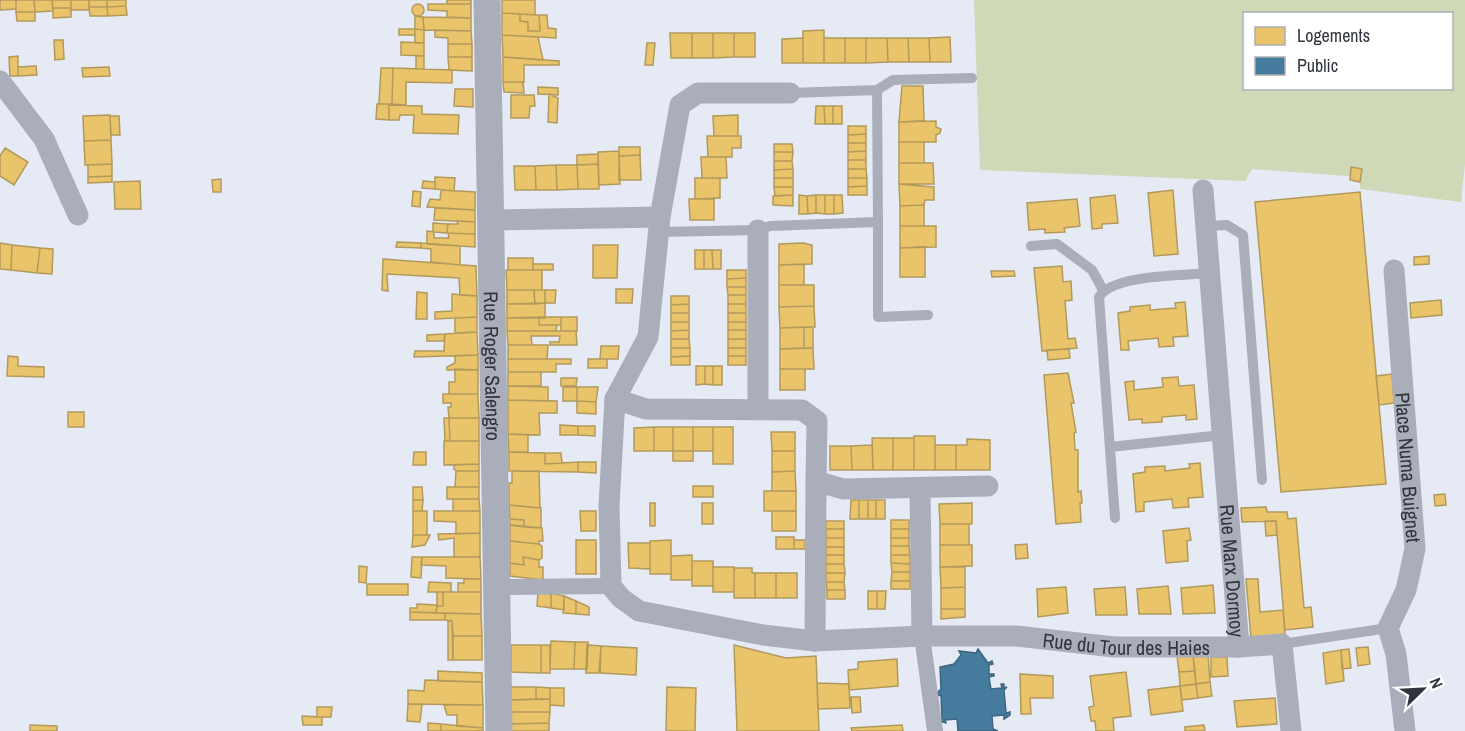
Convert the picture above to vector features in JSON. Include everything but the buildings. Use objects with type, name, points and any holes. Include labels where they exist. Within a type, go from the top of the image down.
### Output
[{"type":"street","name":"Rue Roger Salengro","points":[[487,0],[499,731]]},
{"type":"street","points":[[0,81],[44,139],[78,214]]},
{"type":"street","points":[[497,587],[611,586],[609,505],[615,399],[648,337],[659,224],[680,105],[698,93],[790,93]]},
{"type":"street","name":"Rue Marx Dormoy","points":[[1203,190],[1239,647],[1282,644]]},
{"type":"street","points":[[490,220],[659,224]]},
{"type":"street","points":[[758,230],[758,408]]},
{"type":"street","name":"Place Numa Buignet","points":[[1388,628],[1406,590],[1415,549],[1394,270]]},
{"type":"street","points":[[615,399],[646,409],[802,410],[817,421],[814,641]]},
{"type":"street","points":[[816,481],[843,489],[988,486]]},
{"type":"street","points":[[920,488],[922,636],[935,731]]},
{"type":"street","name":"Rue du Tour des Haies","points":[[611,586],[621,598],[639,611],[763,635],[814,641],[922,636],[1016,636],[1114,647],[1239,647]]},
{"type":"street","points":[[1388,628],[1396,654],[1405,731]]},
{"type":"street","points":[[1282,644],[1292,731]]},
{"type":"lane","points":[[790,93],[878,90],[893,80],[972,78]]},
{"type":"lane","points":[[878,90],[878,317],[928,315]]},
{"type":"lane","points":[[659,224],[758,230],[771,226],[878,222]]},
{"type":"lane","points":[[1206,226],[1227,225],[1243,235],[1262,480]]},
{"type":"lane","points":[[1030,246],[1057,244],[1092,270],[1103,290]]},
{"type":"lane","points":[[1115,518],[1099,297],[1103,290],[1120,282],[1209,273]]},
{"type":"lane","points":[[1110,447],[1222,435]]},
{"type":"lane","points":[[1282,644],[1388,628]]},
{"type":"green space","points":[[974,0],[1465,0],[1465,164],[1461,202],[1360,189],[1360,177],[1252,169],[1245,181],[980,170]]}]
